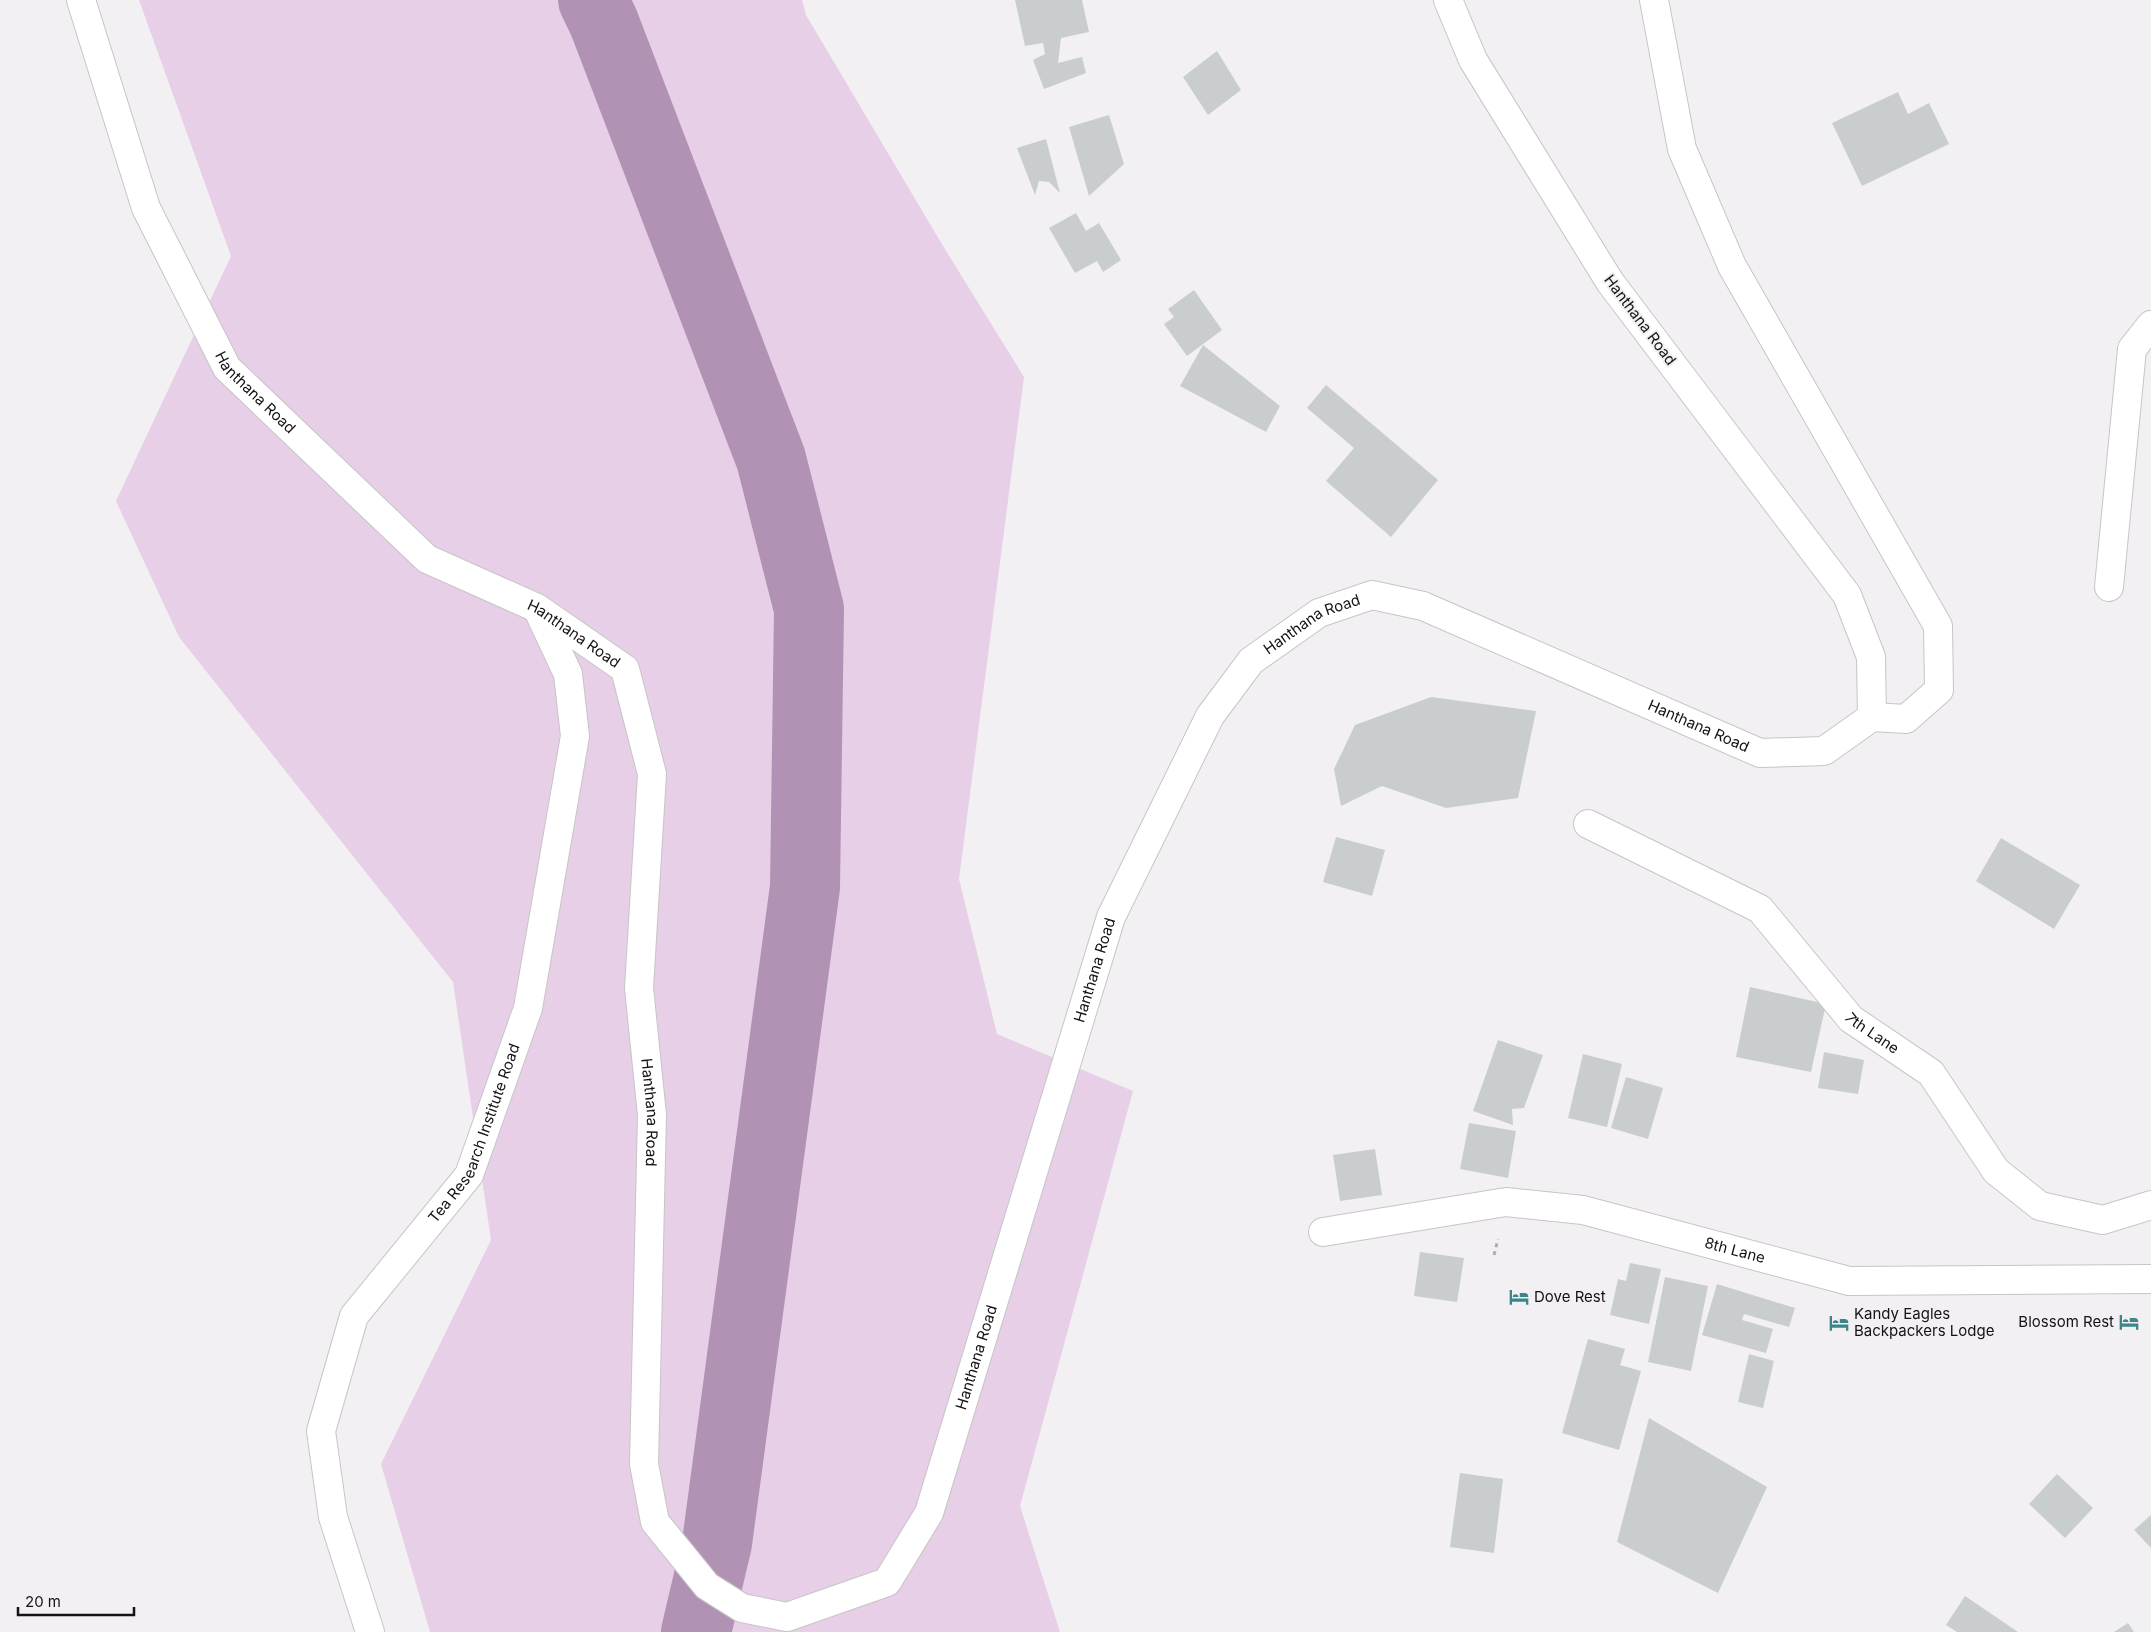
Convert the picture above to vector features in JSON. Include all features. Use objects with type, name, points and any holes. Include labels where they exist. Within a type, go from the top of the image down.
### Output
[{"type":"street","name":"Hanthana Road","points":[[81,0],[146,208],[227,368],[427,559],[537,608],[625,669],[652,774],[639,988],[652,1115],[644,1464],[655,1522],[707,1586],[742,1608],[787,1617],[887,1582],[929,1513],[1111,917],[1210,716],[1251,661],[1319,613],[1372,595],[1423,606],[1760,753],[1824,750],[1872,716],[1871,657],[1847,595],[1610,282],[1472,60],[1448,0]]},
{"type":"street","points":[[1654,0],[1682,149],[1732,266],[1938,626],[1939,690],[1906,719],[1872,716]]},
{"type":"street","points":[[2109,587],[2132,349],[2151,325]]},
{"type":"street","name":"Tea Research Institute Road","points":[[370,1632],[333,1517],[321,1431],[354,1316],[469,1175],[528,1008],[575,736],[568,674],[537,608]]},
{"type":"street","name":"7th Lane","points":[[1588,824],[1760,909],[1851,1019],[1931,1073],[1996,1171],[2040,1206],[2103,1220],[2151,1205]]},
{"type":"street","name":"8th Lane","points":[[1323,1232],[1506,1202],[1584,1210],[1849,1281],[2151,1279]]},
{"type":"shaded area","points":[[139,0],[802,0],[806,15],[943,246],[1024,377],[959,879],[997,1034],[1133,1091],[1020,1506],[1060,1632],[430,1632],[381,1464],[491,1240],[453,982],[179,637],[116,501],[231,256]]},
{"type":"building","points":[[1015,0],[1082,0],[1089,32],[1061,38],[1058,63],[1082,57],[1086,73],[1044,89],[1033,60],[1045,54],[1043,43],[1025,46]]},
{"type":"building","points":[[1217,51],[1241,90],[1208,115],[1183,77]]},
{"type":"building","points":[[1898,92],[1908,114],[1929,103],[1949,144],[1862,186],[1832,123]]},
{"type":"building","points":[[1109,115],[1124,164],[1089,196],[1069,127]]},
{"type":"building","points":[[1046,139],[1060,193],[1049,182],[1039,181],[1035,195],[1017,148]]},
{"type":"building","points":[[1076,213],[1086,231],[1099,223],[1121,260],[1103,272],[1097,261],[1075,273],[1049,228]]},
{"type":"building","points":[[1194,290],[1222,330],[1187,356],[1164,324],[1174,317],[1168,309]]},
{"type":"building","points":[[1203,345],[1280,406],[1266,432],[1180,386]]},
{"type":"building","points":[[1326,385],[1438,480],[1391,537],[1326,481],[1354,448],[1307,408]]},
{"type":"building","points":[[1431,697],[1536,711],[1518,798],[1446,808],[1382,786],[1341,806],[1334,769],[1355,725]]},
{"type":"building","points":[[1336,837],[1385,850],[1372,896],[1323,882]]},
{"type":"building","points":[[2001,838],[2080,885],[2054,929],[1976,881]]},
{"type":"building","points":[[1750,987],[1826,1004],[1811,1072],[1736,1057]]},
{"type":"building","points":[[1498,1040],[1543,1055],[1524,1108],[1512,1109],[1513,1125],[1473,1111]]},
{"type":"building","points":[[1824,1052],[1864,1060],[1858,1094],[1818,1088]]},
{"type":"building","points":[[1583,1054],[1622,1064],[1607,1127],[1568,1118]]},
{"type":"building","points":[[1626,1077],[1663,1088],[1648,1139],[1611,1128]]},
{"type":"building","points":[[1469,1123],[1516,1131],[1508,1178],[1460,1169]]},
{"type":"building","points":[[1375,1149],[1382,1195],[1340,1201],[1333,1155]]},
{"type":"building","points":[[1420,1252],[1464,1258],[1457,1302],[1414,1296]]},
{"type":"building","points":[[1630,1263],[1661,1269],[1649,1324],[1610,1315],[1618,1279],[1626,1281]]},
{"type":"building","points":[[1665,1277],[1708,1286],[1691,1371],[1648,1362]]},
{"type":"building","points":[[1717,1284],[1795,1308],[1789,1327],[1744,1314],[1742,1320],[1773,1329],[1766,1353],[1702,1335]]},
{"type":"building","points":[[1588,1339],[1625,1349],[1620,1365],[1641,1371],[1619,1450],[1562,1433]]},
{"type":"building","points":[[1749,1354],[1774,1361],[1763,1408],[1738,1402]]},
{"type":"building","points":[[1649,1418],[1767,1487],[1718,1593],[1617,1542]]},
{"type":"building","points":[[1460,1473],[1503,1479],[1494,1553],[1450,1547]]},
{"type":"building","points":[[2057,1474],[2093,1508],[2065,1538],[2029,1504]]},
{"type":"building","points":[[2151,1515],[2151,1548],[2134,1530]]},
{"type":"building","points":[[1965,1596],[2018,1632],[1957,1632],[1946,1625]]},
{"type":"building","points":[[2128,1623],[2134,1632],[2114,1632]]},
{"type":"waterway","points":[[593,0],[604,23],[771,459],[809,609],[805,887],[717,1543],[696,1632]]},
{"type":"place","name":"Dove Rest","points":[[1519,1297]]},
{"type":"place","name":"Blossom Rest","points":[[2129,1322]]},
{"type":"place","name":"Kandy Eagles Backpackers Lodge","points":[[1839,1323]]}]
